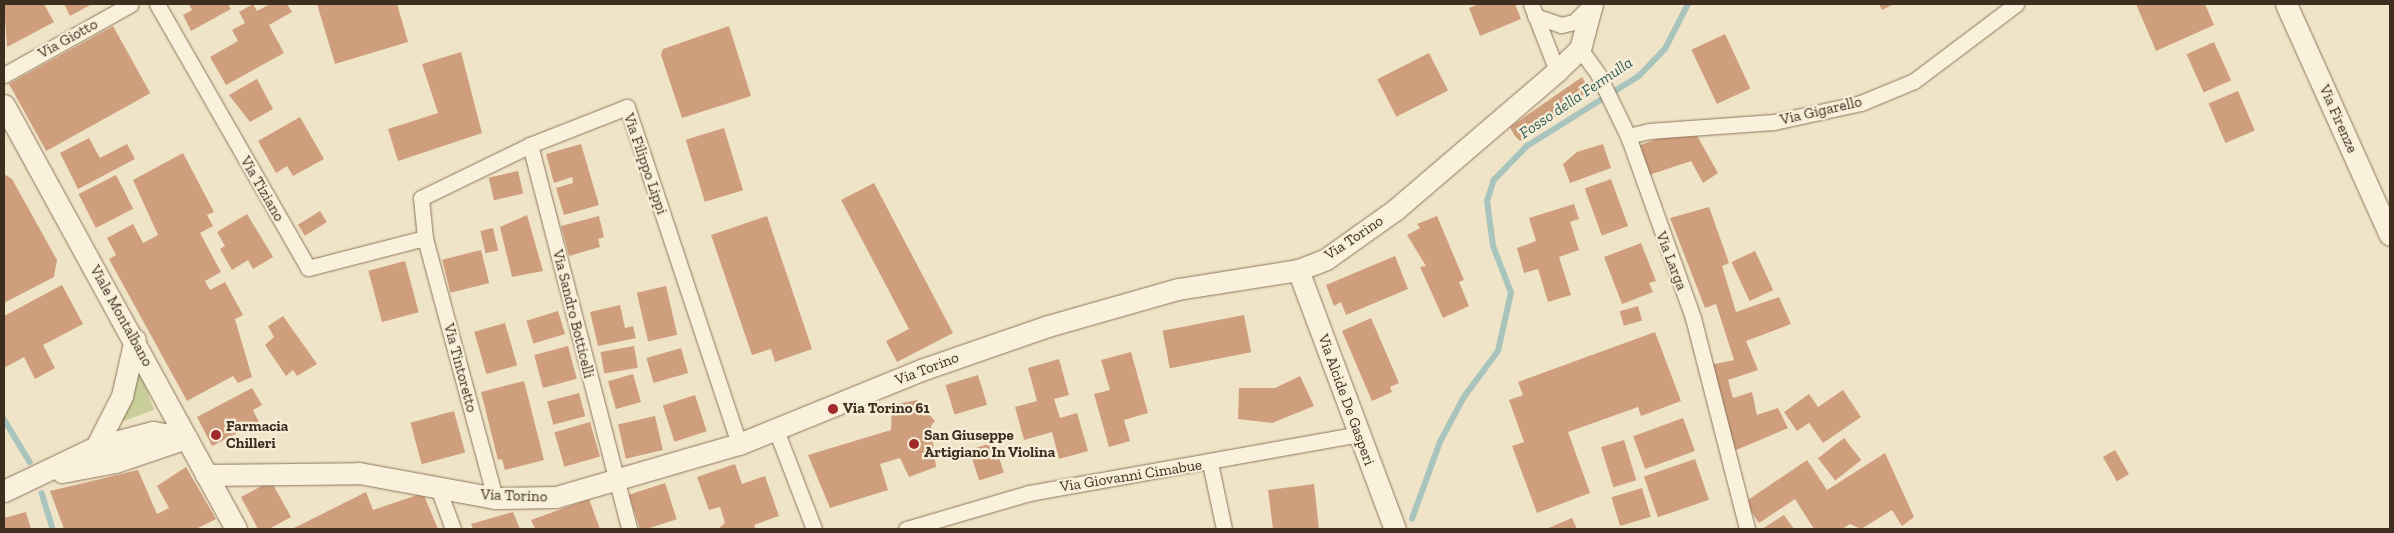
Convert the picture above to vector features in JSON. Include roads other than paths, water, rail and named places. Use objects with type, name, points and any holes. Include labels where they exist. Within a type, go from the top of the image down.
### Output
[{"type":"street","name":"Via Giotto","points":[[4,75],[132,4]]},
{"type":"street","name":"Via Tiziano","points":[[157,4],[308,268],[425,238]]},
{"type":"street","points":[[1533,10],[1561,25],[1584,16],[1592,4]]},
{"type":"street","points":[[1580,49],[1592,4]]},
{"type":"street","name":"Via Gigarello","points":[[1628,136],[1649,131],[1774,122],[1861,104],[1921,76],[2016,4]]},
{"type":"street","name":"Via Firenze","points":[[2286,4],[2390,235]]},
{"type":"street","points":[[1533,10],[1557,71]]},
{"type":"street","name":"Via Torino","points":[[206,475],[359,473],[495,498],[556,497],[616,483],[739,444],[921,370],[1048,326],[1178,289],[1298,270],[1326,259],[1395,210],[1580,49]]},
{"type":"street","name":"Via Larga","points":[[1580,49],[1600,80],[1628,136],[1693,318],[1748,529]]},
{"type":"street","name":"Viale Montalbano","points":[[4,104],[135,339],[236,529]]},
{"type":"street","name":"Via Filippo Lippi","points":[[425,238],[421,198],[530,145],[627,108],[739,444]]},
{"type":"street","name":"Via Sandro Botticelli","points":[[530,145],[629,529]]},
{"type":"street","name":"Via Tintoretto","points":[[425,238],[495,498]]},
{"type":"street","name":"Via Alcide De Gasperi","points":[[1298,270],[1395,529]]},
{"type":"street","points":[[96,447],[119,404],[135,339]]},
{"type":"street","points":[[776,430],[814,529]]},
{"type":"street","points":[[4,491],[47,474],[96,447],[153,432],[186,438]]},
{"type":"street","name":"Via Giovanni Cimabue","points":[[906,529],[1029,493],[1210,463],[1359,434]]},
{"type":"street","points":[[47,474],[115,462],[186,438]]},
{"type":"street","points":[[1210,463],[1224,529]]},
{"type":"street","points":[[438,488],[453,529]]},
{"type":"waterway","name":"Fosso della Fermulla","points":[[1412,519],[1440,442],[1464,397],[1498,351],[1511,293],[1493,246],[1487,201],[1494,180],[1527,146],[1639,76],[1665,49],[1688,4]]},
{"type":"waterway","points":[[4,419],[30,462]]},
{"type":"waterway","points":[[42,493],[53,529]]},
{"type":"place","name":"Via Torino 61","points":[[833,409]]},
{"type":"place","name":"Farmacia Chilleri","points":[[216,435]]},
{"type":"place","name":"San Giuseppe Artigiano In Violina","points":[[914,444]]}]
